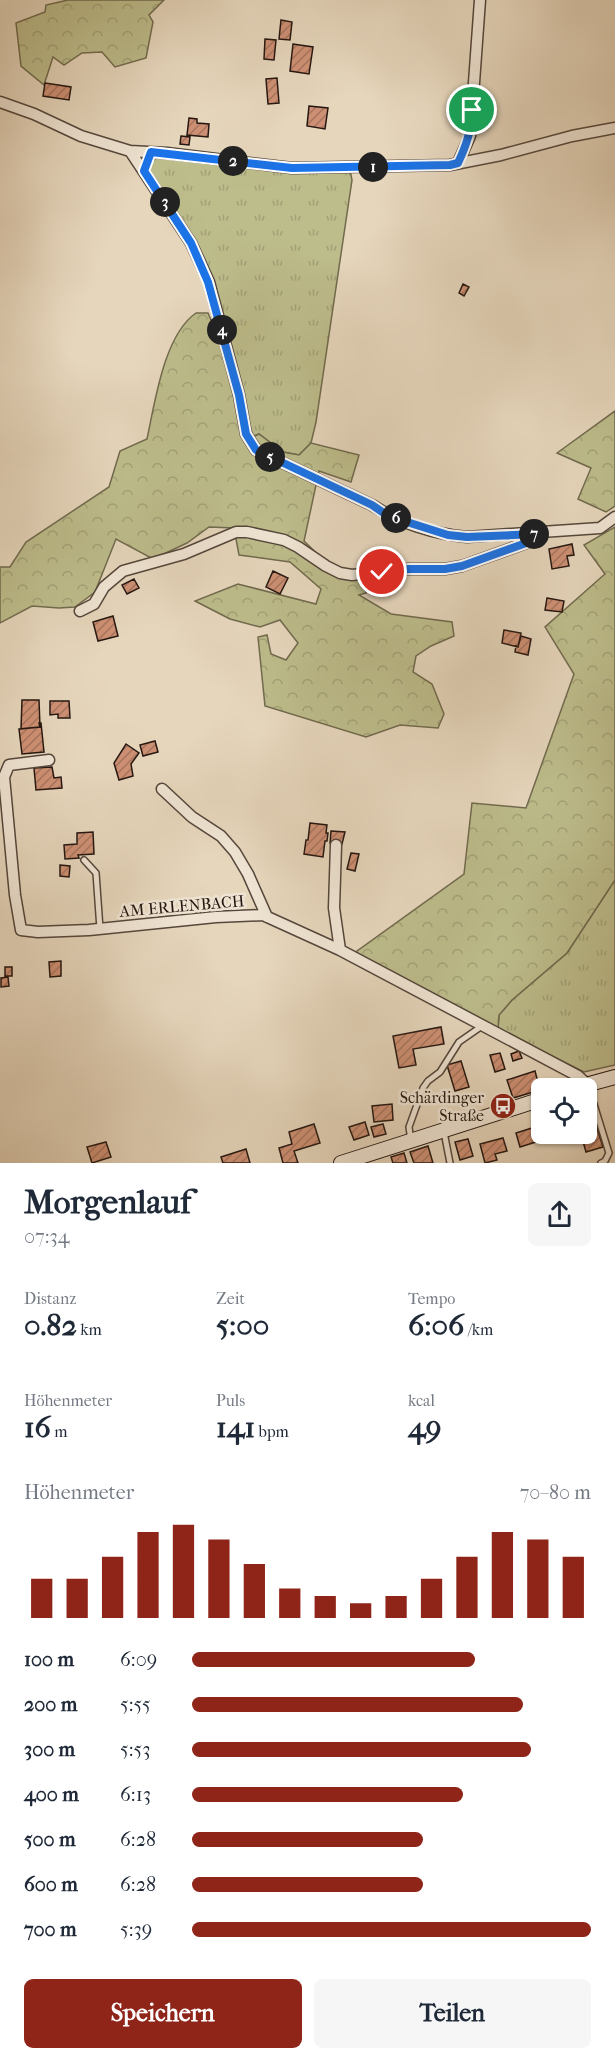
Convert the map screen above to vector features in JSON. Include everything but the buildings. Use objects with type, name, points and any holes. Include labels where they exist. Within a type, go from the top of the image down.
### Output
[{"type":"main road","points":[[597,1082],[615,1077]]},
{"type":"main road","points":[[341,1163],[531,1103]]},
{"type":"street","points":[[458,163],[470,136],[480,0]]},
{"type":"street","points":[[0,102],[34,114],[81,136],[130,151],[292,168],[431,166],[458,163],[615,128]]},
{"type":"street","points":[[130,151],[191,243],[208,282],[239,395],[246,434],[256,450],[372,505],[388,516],[440,533],[467,537],[536,534],[600,528],[615,517]]},
{"type":"street","points":[[144,171],[151,152]]},
{"type":"street","points":[[80,611],[94,604],[104,587],[123,571],[184,554],[236,532],[247,532],[284,540],[326,566],[340,573],[352,575],[462,566],[529,542],[536,534]]},
{"type":"street","name":"AM ERLENBACH","points":[[49,760],[9,765],[4,777],[15,895],[21,930],[38,932],[100,929],[263,915],[340,950]]},
{"type":"street","name":"AM ERLENBACH","points":[[162,789],[192,817],[221,836],[236,852],[267,917]]},
{"type":"street","points":[[336,845],[334,908],[340,950],[580,1078]]},
{"type":"lane","name":"AM ERLENBACH","points":[[84,860],[96,873],[100,929]]},
{"type":"lane","points":[[411,1141],[409,1127],[423,1088],[440,1072],[459,1042],[482,1026]]},
{"type":"lane","points":[[597,1115],[609,1153],[605,1161],[601,1163]]},
{"type":"lane","points":[[443,1131],[450,1163]]},
{"type":"green space","points":[[68,0],[164,0],[149,15],[153,22],[146,58],[115,67],[102,52],[82,53],[64,65],[53,57],[44,85],[21,66],[16,23],[45,12],[46,5]]},
{"type":"green space","points":[[159,156],[350,170],[352,180],[316,422],[311,443],[299,455],[283,452],[259,434],[253,436],[194,241],[150,173],[151,163]]},
{"type":"green space","points":[[196,313],[208,313],[214,328],[245,441],[259,434],[283,452],[299,455],[311,443],[359,455],[351,482],[319,471],[304,541],[333,569],[369,582],[366,593],[359,595],[391,614],[452,622],[454,636],[431,646],[416,656],[413,672],[432,684],[444,714],[438,728],[400,725],[366,737],[265,706],[258,637],[267,635],[271,654],[286,660],[298,643],[280,620],[260,627],[230,619],[195,601],[238,584],[316,604],[321,589],[290,562],[239,555],[234,528],[209,527],[187,543],[153,559],[116,539],[95,592],[75,607],[32,606],[0,623],[0,567],[10,567],[26,542],[109,487],[120,451],[147,439],[162,370],[176,337],[185,323]]},
{"type":"green space","points":[[615,411],[615,506],[606,512],[578,499],[591,468],[557,453]]},
{"type":"green space","points":[[615,527],[615,880],[567,953],[512,1000],[499,1015],[498,1029],[353,954],[464,874],[472,803],[526,808],[574,674],[545,627],[605,574],[584,545]]},
{"type":"green space","points":[[615,880],[615,1065],[584,1072],[498,1029],[499,1015],[512,1000],[567,953]]},
{"type":"place","name":"Schärdinger Straße","points":[[503,1106]]},
{"type":"route","points":[[382,572],[462,566],[529,542],[536,534],[467,537],[440,533],[388,516],[372,505],[256,450],[246,434],[239,395],[208,282],[191,243],[144,171],[151,152],[292,168],[450,165],[458,163],[465,149],[470,136],[472,110]]}]
